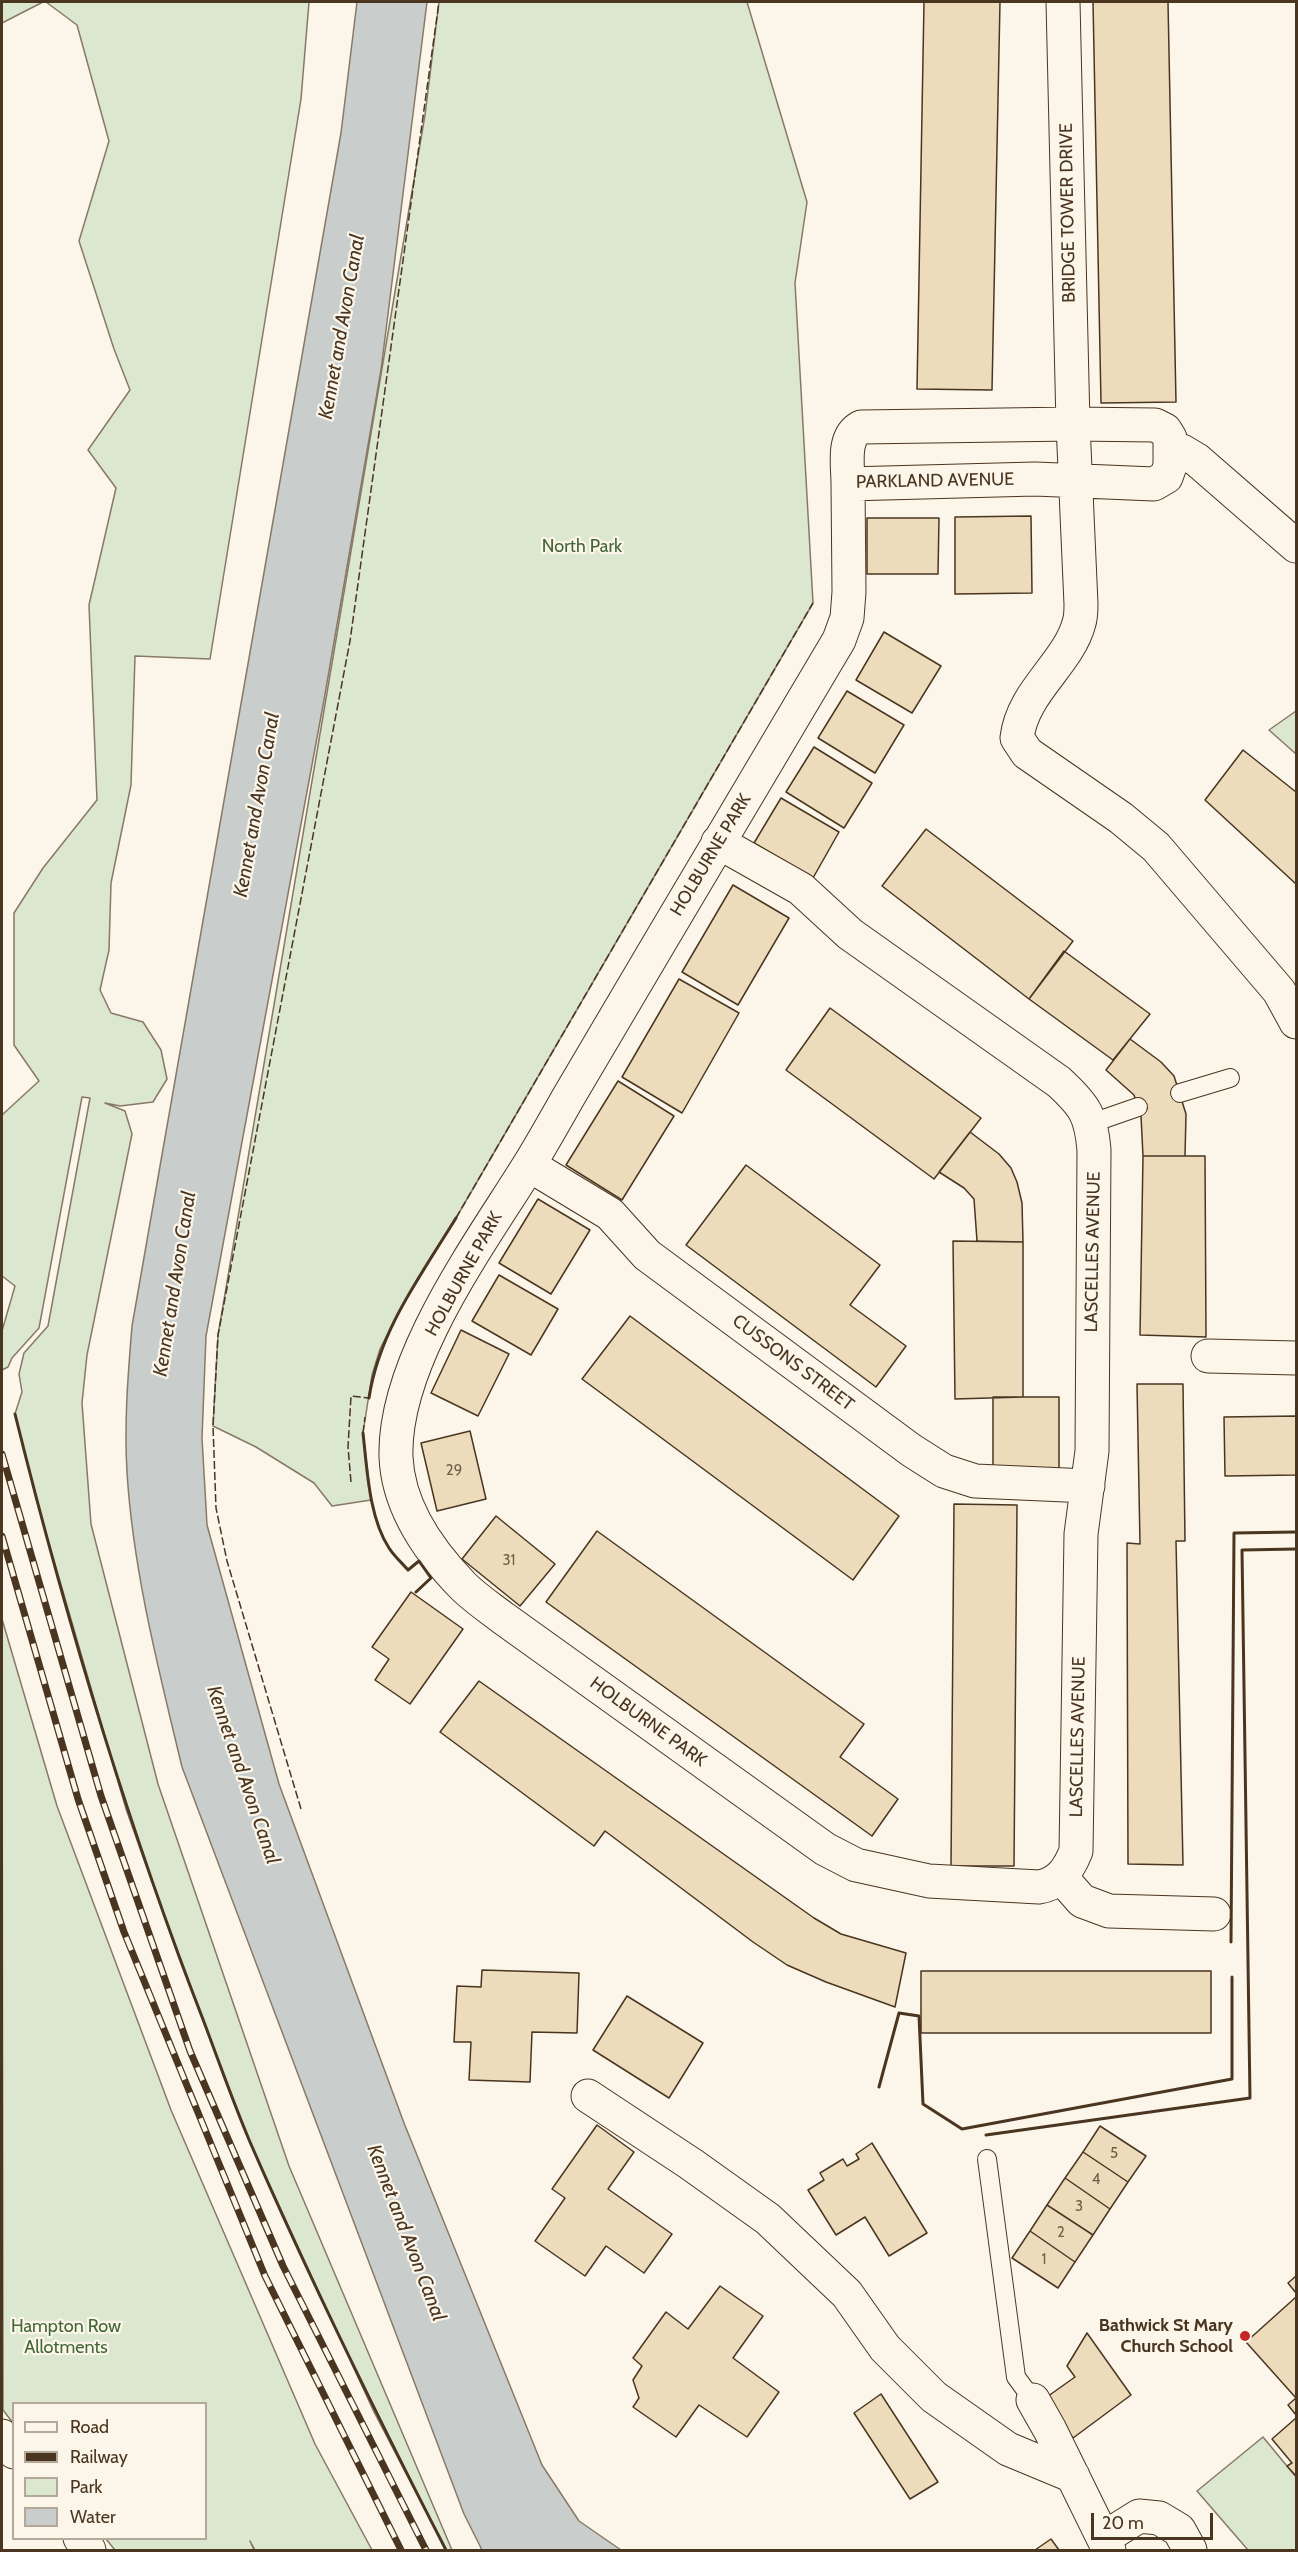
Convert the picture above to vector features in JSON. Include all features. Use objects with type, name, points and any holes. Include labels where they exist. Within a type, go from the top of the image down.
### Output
[{"type":"street","name":"BRIDGE TOWER DRIVE","points":[[1063,2],[1073,424],[1082,604],[1079,624],[1070,644],[1019,720],[1017,738],[1027,753],[1121,818],[1156,847],[1279,991],[1296,1022]]},
{"type":"street","name":"PARKLAND AVENUE","points":[[1073,424],[1155,425],[1165,430],[1170,438],[1170,466],[1166,477],[1154,484],[1035,479],[848,484],[849,438],[853,431],[861,427],[1073,424]]},
{"type":"street","points":[[1170,451],[1182,451],[1197,460],[1296,546]]},
{"type":"street","name":"HOLBURNE PARK","points":[[848,484],[847,618],[839,640],[529,1165],[477,1246],[436,1319],[401,1407],[396,1457],[403,1496],[425,1540],[464,1587],[503,1618],[825,1849],[856,1865],[929,1881],[1039,1887],[1051,1885],[1069,1864]]},
{"type":"street","name":"LASCELLES AVENUE","points":[[718,842],[801,889],[850,934],[1059,1082],[1076,1098],[1092,1123],[1094,1150],[1092,1440],[1081,1534],[1069,1864]]},
{"type":"street","name":"CUSSONS STREET","points":[[529,1165],[610,1214],[647,1255],[911,1450],[944,1471],[975,1481],[1088,1486]]},
{"type":"street","points":[[1208,1356],[1296,1358]]},
{"type":"street","points":[[1069,1864],[1082,1901],[1109,1911],[1214,1914]]},
{"type":"street","points":[[588,2096],[691,2164],[768,2220],[847,2294],[885,2348],[934,2397],[1008,2449],[1073,2476]]},
{"type":"street","points":[[1033,2400],[1107,2544],[1140,2516],[1160,2518],[1179,2530],[1190,2550]]},
{"type":"street","points":[[2,2436],[12,2449]]},
{"type":"lane","points":[[1180,1093],[1230,1078]]},
{"type":"lane","points":[[1092,1123],[1138,1107]]},
{"type":"lane","points":[[987,2159],[1016,2377],[1033,2400]]},
{"type":"green space","points":[[2,2],[43,2],[2,23]]},
{"type":"green space","points":[[46,2],[309,2],[301,99],[210,659],[135,656],[131,785],[111,883],[109,950],[100,990],[111,1013],[143,1022],[161,1050],[167,1079],[153,1102],[120,1106],[105,1103],[125,1111],[132,1134],[87,1355],[82,1403],[91,1524],[158,1784],[289,2166],[452,2550],[446,2550],[374,2412],[249,2140],[180,1961],[126,1809],[37,1502],[15,1414],[22,1392],[19,1374],[24,1353],[48,1326],[90,1098],[82,1097],[39,1328],[12,1358],[8,1367],[2,1370],[2,1331],[15,1286],[2,1276],[2,1115],[39,1081],[14,1045],[14,913],[43,868],[97,800],[89,605],[116,488],[88,450],[130,390],[114,349],[79,241],[109,141],[77,25]]},
{"type":"green space","name":"North Park","points":[[439,2],[747,2],[807,202],[795,283],[813,603],[456,1218],[398,1313],[380,1349],[372,1375],[363,1433],[371,1500],[332,1506],[314,1483],[256,1447],[213,1426],[218,1335],[425,115]]},
{"type":"green space","points":[[1296,711],[1296,754],[1269,730]]},
{"type":"green space","name":"Hampton Row Allotments","points":[[2,1619],[57,1806],[171,2110],[315,2444],[372,2550],[255,2550],[250,2541],[254,2550],[115,2550],[107,2540],[207,2540],[207,2402],[12,2402],[12,2422],[3,2410]]},
{"type":"green space","points":[[1263,2437],[1296,2477],[1296,2550],[1248,2550],[1197,2491]]},
{"type":"water","name":"Kennet and Avon Canal","points":[[357,2],[427,2],[381,370],[324,700],[206,1336],[202,1438],[207,1525],[279,1784],[404,2123],[542,2465],[579,2521],[621,2550],[482,2550],[464,2514],[182,1767],[148,1621],[130,1509],[126,1435],[132,1326],[341,133]]},
{"type":"building","points":[[924,2],[1000,2],[992,390],[917,389]]},
{"type":"building","points":[[1093,2],[1168,2],[1176,402],[1101,403]]},
{"type":"building","points":[[1031,516],[1032,593],[955,594],[955,517]]},
{"type":"building","points":[[867,518],[939,518],[938,574],[867,574]]},
{"type":"building","points":[[884,632],[941,666],[912,713],[856,680]]},
{"type":"building","points":[[847,691],[904,725],[875,773],[818,738]]},
{"type":"building","points":[[814,747],[872,783],[844,828],[786,792]]},
{"type":"building","points":[[1243,750],[1296,792],[1296,884],[1205,800]]},
{"type":"building","points":[[781,798],[839,832],[813,878],[754,843]]},
{"type":"building","points":[[926,829],[1073,941],[1029,999],[882,886]]},
{"type":"building","points":[[733,885],[789,918],[738,1005],[682,972]]},
{"type":"building","points":[[1064,951],[1150,1014],[1113,1060],[1029,999]]},
{"type":"building","points":[[679,979],[739,1013],[682,1113],[622,1077]]},
{"type":"building","points":[[830,1008],[981,1118],[934,1179],[786,1070]]},
{"type":"building","points":[[1130,1039],[1161,1062],[1174,1076],[1186,1114],[1185,1156],[1143,1156],[1141,1116],[1134,1095],[1106,1070]]},
{"type":"building","points":[[618,1081],[674,1116],[622,1200],[566,1165]]},
{"type":"building","points":[[970,1132],[999,1154],[1011,1168],[1022,1203],[1023,1242],[977,1241],[974,1199],[964,1188],[939,1172]]},
{"type":"building","points":[[1143,1156],[1205,1156],[1206,1337],[1140,1335]]},
{"type":"building","points":[[746,1165],[880,1265],[850,1305],[906,1346],[876,1387],[686,1245]]},
{"type":"building","points":[[538,1199],[590,1230],[551,1294],[499,1263]]},
{"type":"building","points":[[953,1241],[1023,1242],[1023,1397],[955,1399]]},
{"type":"building","points":[[499,1275],[558,1309],[531,1355],[472,1321]]},
{"type":"building","points":[[630,1316],[899,1516],[853,1580],[582,1379]]},
{"type":"building","points":[[461,1330],[509,1354],[478,1416],[431,1393]]},
{"type":"building","points":[[1137,1384],[1183,1384],[1185,1541],[1176,1541],[1183,1865],[1128,1864],[1127,1543],[1140,1544]]},
{"type":"building","points":[[993,1397],[1059,1397],[1059,1474],[993,1473]]},
{"type":"building","points":[[1296,1416],[1296,1475],[1225,1476],[1224,1417]]},
{"type":"building","points":[[470,1431],[486,1499],[437,1511],[421,1443]]},
{"type":"building","points":[[954,1504],[1017,1505],[1014,1866],[951,1866]]},
{"type":"building","points":[[496,1516],[555,1564],[520,1606],[462,1559]]},
{"type":"building","points":[[597,1531],[864,1724],[840,1757],[898,1799],[872,1836],[546,1602]]},
{"type":"building","points":[[411,1592],[463,1629],[410,1704],[375,1680],[389,1659],[372,1647]]},
{"type":"building","points":[[479,1681],[814,1918],[841,1934],[906,1953],[895,2007],[787,1965],[605,1831],[594,1846],[440,1732]]},
{"type":"building","points":[[482,1970],[579,1973],[577,2033],[532,2032],[530,2082],[469,2080],[471,2042],[454,2042],[457,1986],[481,1987]]},
{"type":"building","points":[[921,1971],[1211,1971],[1211,2033],[921,2033]]},
{"type":"building","points":[[627,1996],[703,2043],[669,2098],[593,2050]]},
{"type":"building","points":[[597,2125],[634,2152],[608,2189],[672,2234],[644,2273],[606,2246],[585,2276],[535,2241],[565,2198],[552,2189]]},
{"type":"building","points":[[1100,2126],[1146,2156],[1128,2182],[1083,2152]]},
{"type":"building","points":[[872,2143],[927,2233],[889,2256],[865,2217],[836,2235],[808,2190],[824,2180],[820,2173],[843,2159],[847,2166],[859,2159],[856,2154]]},
{"type":"building","points":[[1083,2152],[1128,2182],[1110,2209],[1065,2178]]},
{"type":"building","points":[[1065,2178],[1110,2209],[1093,2235],[1047,2205]]},
{"type":"building","points":[[1047,2205],[1093,2235],[1075,2262],[1030,2231]]},
{"type":"building","points":[[1030,2231],[1075,2262],[1058,2288],[1012,2258]]},
{"type":"building","points":[[1296,2276],[1296,2293],[1288,2283]]},
{"type":"building","points":[[720,2286],[763,2316],[733,2358],[779,2392],[747,2437],[699,2405],[676,2437],[633,2407],[639,2398],[633,2380],[642,2366],[633,2358],[666,2312],[688,2329]]},
{"type":"building","points":[[1296,2297],[1296,2398],[1246,2342]]},
{"type":"building","points":[[1087,2333],[1131,2395],[1073,2438],[1044,2399],[1075,2377],[1067,2366]]},
{"type":"building","points":[[881,2394],[938,2482],[910,2499],[854,2413]]},
{"type":"building","points":[[1296,2398],[1296,2415],[1288,2405]]},
{"type":"building","points":[[1296,2418],[1296,2476],[1287,2466],[1292,2463],[1272,2439]]},
{"type":"building","points":[[1051,2539],[1059,2550],[1035,2550]]},
{"type":"railway","points":[[2,1454],[101,1796],[190,2051],[283,2266],[426,2550]]},
{"type":"railway","points":[[2,1536],[78,1799],[124,1932],[265,2276],[401,2550]]},
{"type":"fence","points":[[301,1809],[227,1561],[216,1508],[213,1426],[218,1335],[350,641],[439,2]]},
{"type":"fence","points":[[456,1218],[813,603]]},
{"type":"fence","points":[[351,1482],[348,1447],[351,1396],[369,1398]]},
{"type":"fence","points":[[363,1433],[365,1417]]},
{"type":"wall","points":[[369,1398],[382,1350],[403,1304],[456,1218]]},
{"type":"wall","points":[[15,1414],[55,1568],[124,1797],[149,1872],[232,2097],[320,2296],[446,2550]]},
{"type":"wall","points":[[363,1433],[370,1492],[382,1536],[391,1551],[408,1570],[419,1561],[431,1578],[416,1592]]},
{"type":"wall","points":[[1231,1942],[1234,1533],[1296,1532]]},
{"type":"wall","points":[[986,2135],[1250,2098],[1242,1550],[1296,1549]]},
{"type":"wall","points":[[879,2087],[899,2013],[919,2016],[923,2104],[962,2129],[1232,2079],[1232,1977]]},
{"type":"place","name":"Bathwick St Mary Church School","points":[[1245,2336]]}]
